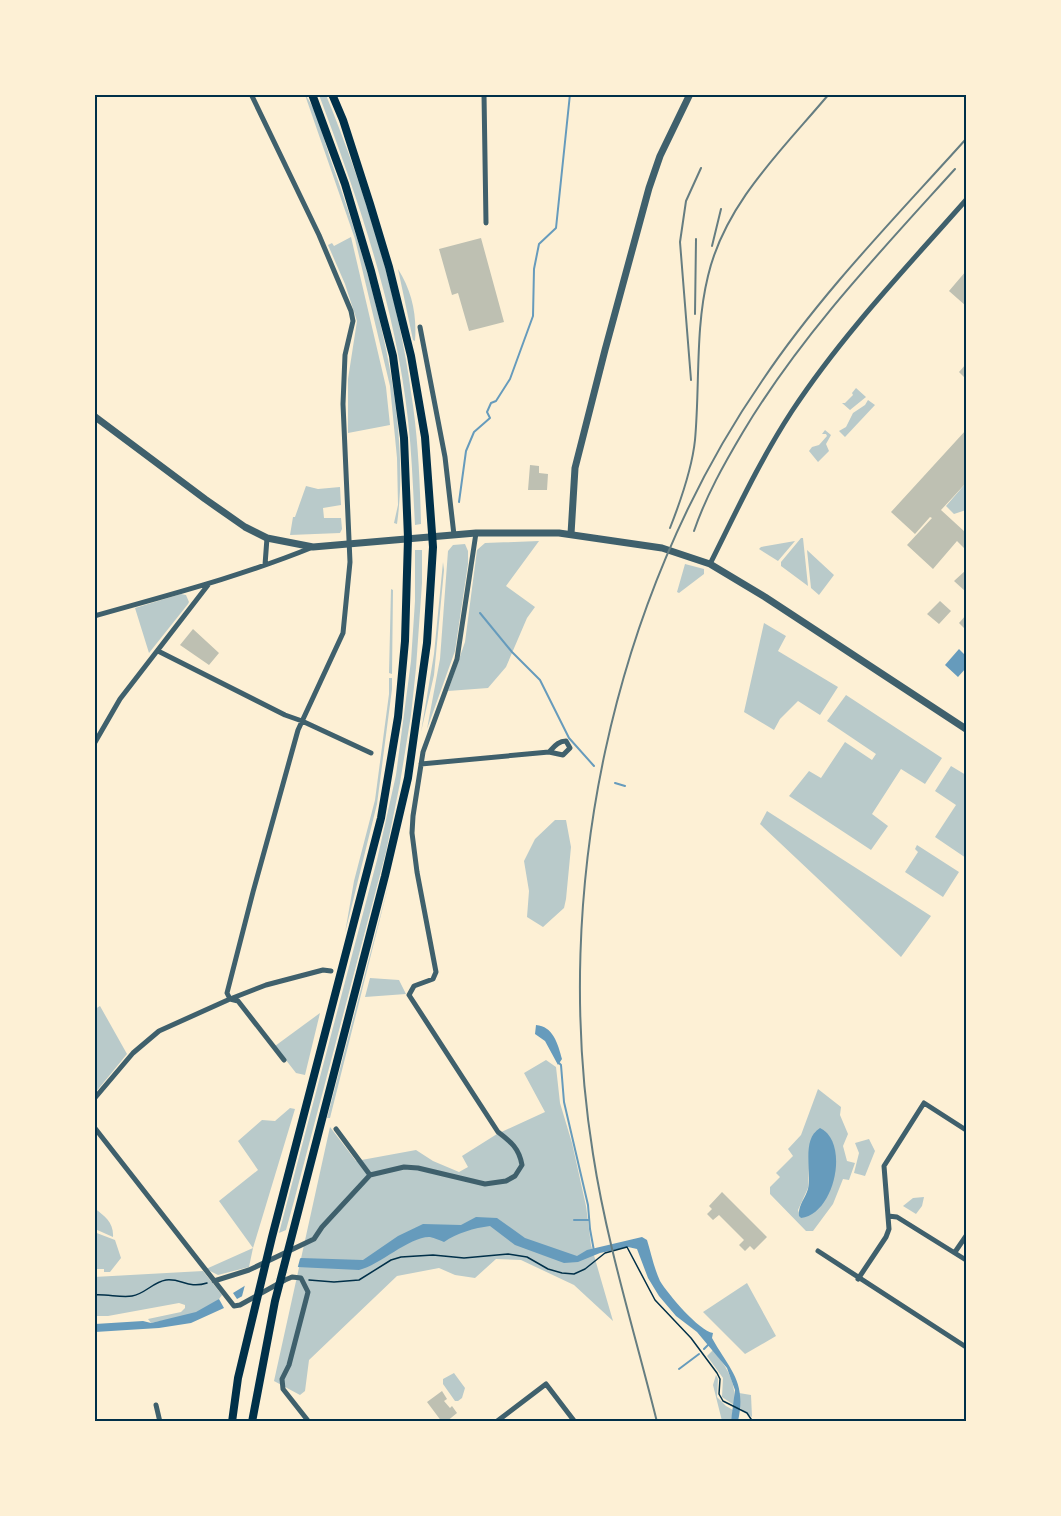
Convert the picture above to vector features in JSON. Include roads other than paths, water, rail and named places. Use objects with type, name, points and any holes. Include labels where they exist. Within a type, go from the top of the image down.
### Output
[{"type":"highway","points":[[232,1422],[238,1378],[272,1237],[390,776],[405,641],[408,538],[404,438],[393,356],[345,184],[312,94]]},
{"type":"highway","points":[[252,1422],[275,1301],[408,778],[427,644],[433,536],[425,437],[411,356],[389,267],[334,94]]},
{"type":"street","points":[[251,94],[316,229],[351,311],[352,321],[345,355],[343,404],[350,562],[341,639],[302,721],[283,781],[227,993],[230,999],[238,1001],[284,1060]]},
{"type":"street","points":[[484,94],[486,223]]},
{"type":"street","points":[[571,534],[575,468],[611,327],[649,188],[660,156],[690,94]]},
{"type":"street","points":[[710,564],[768,450],[793,410],[884,293],[966,200]]},
{"type":"street","points":[[420,327],[445,457],[454,535]]},
{"type":"street","points":[[94,416],[245,527],[267,538],[313,547]]},
{"type":"street","points":[[214,1281],[249,1270],[314,1239],[322,1227],[370,1175],[404,1167],[418,1168],[485,1184],[506,1181],[515,1176],[522,1165],[520,1153],[514,1144],[498,1132],[410,995],[414,986],[433,979],[436,972],[412,833],[421,764],[457,659],[476,533]]},
{"type":"street","points":[[94,616],[209,584],[313,547],[476,533],[571,534],[662,548],[710,564],[765,597],[966,729]]},
{"type":"street","points":[[265,565],[267,538]]},
{"type":"street","points":[[94,744],[120,699],[209,584]]},
{"type":"street","points":[[158,651],[285,715],[371,753]]},
{"type":"street","points":[[421,764],[549,752]]},
{"type":"street","points":[[94,1099],[133,1053],[159,1031],[230,999],[266,986],[323,970],[331,971]]},
{"type":"street","points":[[858,1279],[889,1229],[884,1166],[924,1103],[966,1131]]},
{"type":"street","points":[[94,1127],[234,1306],[292,1277],[301,1278],[308,1293],[282,1379],[283,1389],[309,1422]]},
{"type":"street","points":[[336,1130],[370,1175]]},
{"type":"street","points":[[888,1216],[897,1217],[966,1260]]},
{"type":"street","points":[[955,1252],[966,1236]]},
{"type":"street","points":[[818,1251],[966,1347]]},
{"type":"street","points":[[496,1422],[546,1384],[575,1422]]},
{"type":"street","points":[[156,1405],[160,1422]]},
{"type":"water","points":[[959,649],[966,656],[966,668],[958,677],[945,665]]},
{"type":"water","points":[[536,1025],[547,1029],[554,1037],[562,1059],[558,1065],[545,1041],[535,1034]]},
{"type":"water","points":[[820,1128],[829,1136],[834,1147],[836,1162],[834,1177],[823,1204],[813,1214],[801,1218],[800,1209],[809,1182],[809,1147],[814,1133]]},
{"type":"water","points":[[476,1217],[497,1218],[525,1238],[577,1256],[587,1250],[642,1237],[647,1240],[660,1281],[692,1319],[713,1333],[712,1338],[735,1376],[740,1396],[738,1421],[731,1421],[735,1390],[727,1368],[697,1332],[676,1316],[659,1296],[648,1278],[637,1249],[628,1247],[600,1253],[578,1262],[564,1263],[515,1245],[490,1226],[466,1231],[444,1242],[430,1237],[413,1241],[376,1263],[359,1270],[297,1267],[237,1299],[233,1293],[301,1258],[363,1260],[398,1236],[423,1224],[461,1225]]},
{"type":"water","points":[[219,1299],[224,1308],[191,1323],[159,1328],[95,1332],[95,1324],[143,1321],[151,1323],[196,1312]]},
{"type":"waterway","points":[[459,502],[466,451],[474,432],[490,418],[487,412],[491,403],[496,401],[510,379],[533,316],[534,269],[539,244],[556,228],[570,94]]},
{"type":"waterway","points":[[480,613],[512,652],[540,680],[569,738],[594,766]]},
{"type":"waterway","points":[[615,783],[625,786]]},
{"type":"waterway","points":[[559,1063],[564,1102],[588,1205],[594,1251]]},
{"type":"waterway","points":[[574,1220],[589,1220]]},
{"type":"waterway","points":[[704,1349],[710,1343]]},
{"type":"waterway","points":[[679,1369],[699,1354]]},
{"type":"railway","points":[[670,528],[686,484],[694,451],[701,316],[708,276],[716,249],[728,224],[758,178],[829,94]]},
{"type":"railway","points":[[657,1422],[599,1188],[582,1055],[580,953],[588,852],[605,751],[631,653],[666,557],[710,466],[762,381],[809,317],[860,256],[966,139]]},
{"type":"railway","points":[[691,380],[680,242],[686,201],[701,168]]},
{"type":"railway","points":[[694,531],[729,456],[790,362],[842,296],[955,169]]},
{"type":"railway","points":[[712,246],[721,209]]},
{"type":"railway","points":[[695,314],[696,239]]}]
